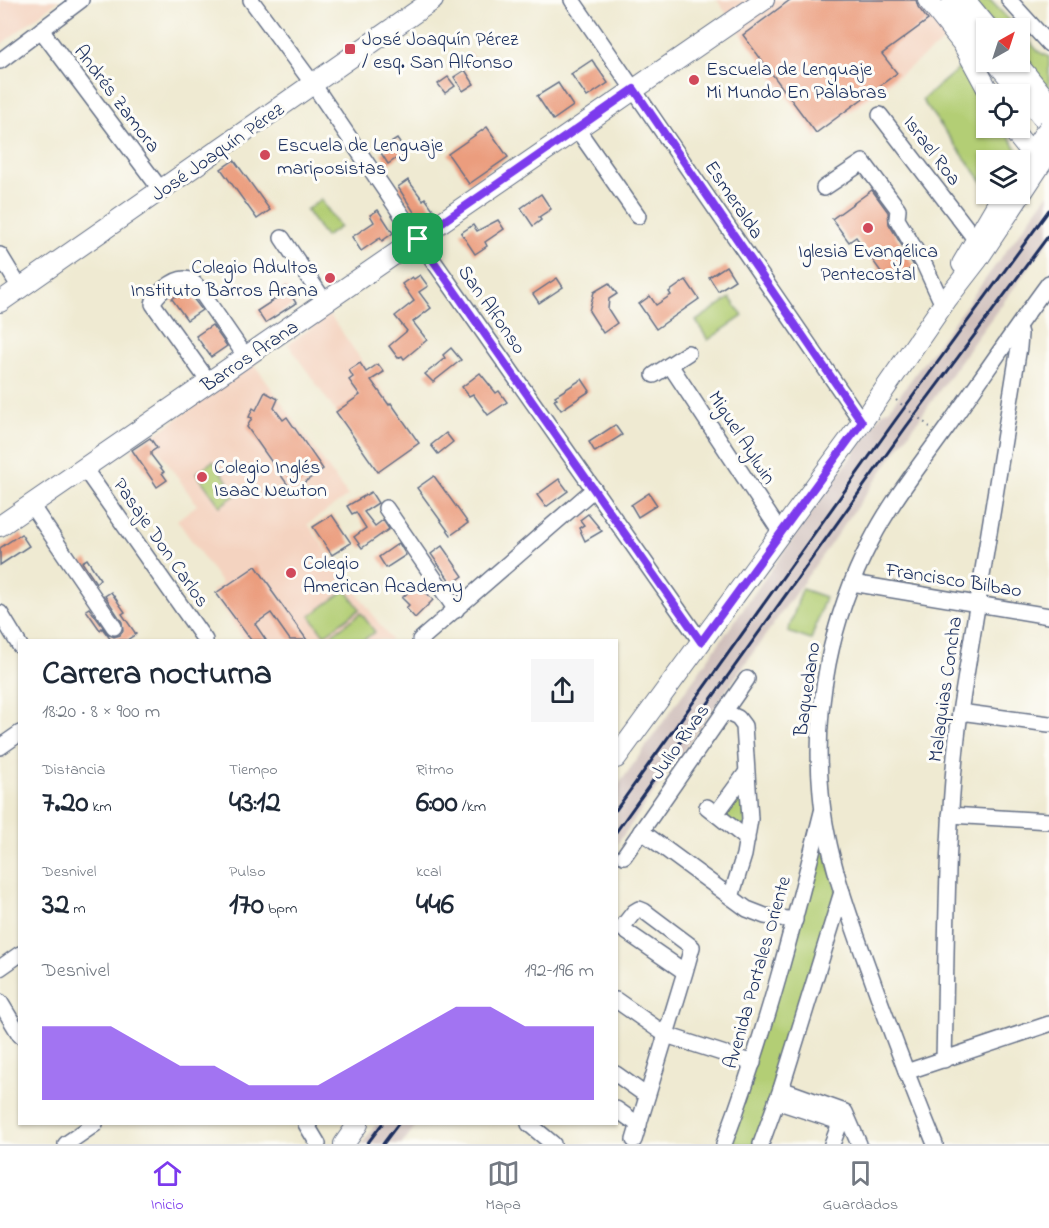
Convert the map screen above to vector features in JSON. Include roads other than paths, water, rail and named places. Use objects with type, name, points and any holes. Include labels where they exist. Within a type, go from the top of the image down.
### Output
[{"type":"main road","name":"Barros Arana","points":[[0,526],[764,0]]},
{"type":"main road","points":[[928,0],[966,50],[985,84]]},
{"type":"main road","points":[[944,0],[976,37]]},
{"type":"main road","points":[[965,0],[980,18]]},
{"type":"main road","name":"José Joaquín Pérez","points":[[0,302],[313,84],[421,3]]},
{"type":"main road","points":[[618,755],[862,422],[945,302],[978,259],[1040,144],[1001,72]]},
{"type":"main road","points":[[1024,72],[1049,103]]},
{"type":"main road","points":[[945,302],[961,265],[998,204]]},
{"type":"main road","points":[[344,1144],[357,1125]]},
{"type":"street","points":[[0,61],[81,0]]},
{"type":"street","name":"San Alfonso","points":[[250,0],[313,84],[418,239],[701,642]]},
{"type":"street","name":"Esmeralda","points":[[573,0],[862,422]]},
{"type":"street","points":[[1009,0],[1049,44]]},
{"type":"street","name":"Andrés Zamora","points":[[41,30],[161,190]]},
{"type":"street","name":"Israel Roa","points":[[880,115],[975,239]]},
{"type":"street","points":[[577,129],[639,216]]},
{"type":"street","points":[[824,188],[863,162],[898,209],[897,219],[945,302]]},
{"type":"street","points":[[282,238],[325,302]]},
{"type":"street","points":[[0,255],[20,288]]},
{"type":"street","points":[[209,382],[153,304],[157,294],[180,279],[191,280],[246,357]]},
{"type":"street","name":"Baquedano","points":[[934,1144],[853,928],[834,860],[823,809],[819,753],[823,697],[837,624],[870,543],[888,512],[1018,327],[1047,290]]},
{"type":"street","name":"Malaquias Concha","points":[[944,1060],[953,771],[960,712],[1019,347],[1018,327]]},
{"type":"street","points":[[654,375],[688,353]]},
{"type":"street","name":"Miguel Aylwin","points":[[670,365],[781,533]]},
{"type":"street","name":"Pasaje Don Carlos","points":[[84,468],[204,639]]},
{"type":"street","points":[[421,639],[594,489]]},
{"type":"street","points":[[31,505],[114,627]]},
{"type":"street","points":[[386,508],[456,610]]},
{"type":"street","name":"Francisco Bilbao","points":[[852,583],[1049,616]]},
{"type":"street","points":[[0,613],[18,642]]},
{"type":"street","name":"Julio Rivas","points":[[624,856],[747,679]]},
{"type":"street","points":[[725,712],[738,718],[744,726],[750,819],[731,897]]},
{"type":"street","points":[[960,712],[1049,724]]},
{"type":"street","points":[[0,747],[18,734]]},
{"type":"street","points":[[746,773],[711,811],[747,838]]},
{"type":"street","name":"Avenida Portales Oriente","points":[[724,1144],[778,985],[823,809]]},
{"type":"street","points":[[950,816],[1049,821]]},
{"type":"street","points":[[641,831],[747,909],[765,916],[795,920]]},
{"type":"street","points":[[810,863],[821,857],[834,860]]},
{"type":"street","points":[[761,1144],[779,1095],[842,892]]},
{"type":"street","points":[[634,1140],[648,1096],[685,972],[692,946],[644,911],[639,909],[634,912],[623,926],[624,930],[685,972]]},
{"type":"street","points":[[828,934],[837,929],[853,928]]},
{"type":"street","points":[[0,968],[18,955]]},
{"type":"street","points":[[618,1001],[666,1035],[753,1063]]},
{"type":"street","points":[[0,1002],[18,1032]]},
{"type":"street","points":[[906,1072],[1049,1024]]},
{"type":"street","points":[[618,1075],[648,1096]]},
{"type":"street","points":[[779,1095],[842,1117],[858,1144]]},
{"type":"street","points":[[618,1110],[639,1125]]},
{"type":"street","points":[[832,1144],[842,1117]]},
{"type":"street","points":[[66,1144],[93,1125]]},
{"type":"street","points":[[307,1125],[318,1144]]},
{"type":"street","points":[[530,1125],[554,1142]]},
{"type":"railway","points":[[618,807],[1049,210]]},
{"type":"railway","points":[[618,829],[906,427],[1049,235]]},
{"type":"railway","points":[[367,1144],[381,1125]]},
{"type":"railway","points":[[383,1144],[397,1125]]},
{"type":"place","name":"José Joaquín Pérez / esq. San Alfonso","points":[[350,49]]},
{"type":"place","name":"Escuela de Lenguaje Mi Mundo En Palabras","points":[[694,80]]},
{"type":"place","name":"Escuela de Lenguaje mariposistas","points":[[265,155]]},
{"type":"place","name":"Iglesia Evangélica Pentecostal","points":[[868,228]]},
{"type":"place","name":"Colegio Adultos Instituto Barros Arana","points":[[330,278]]},
{"type":"place","name":"Colegio Inglés Isaac Newton","points":[[202,477]]},
{"type":"place","name":"Colegio American Academy","points":[[291,573]]}]
